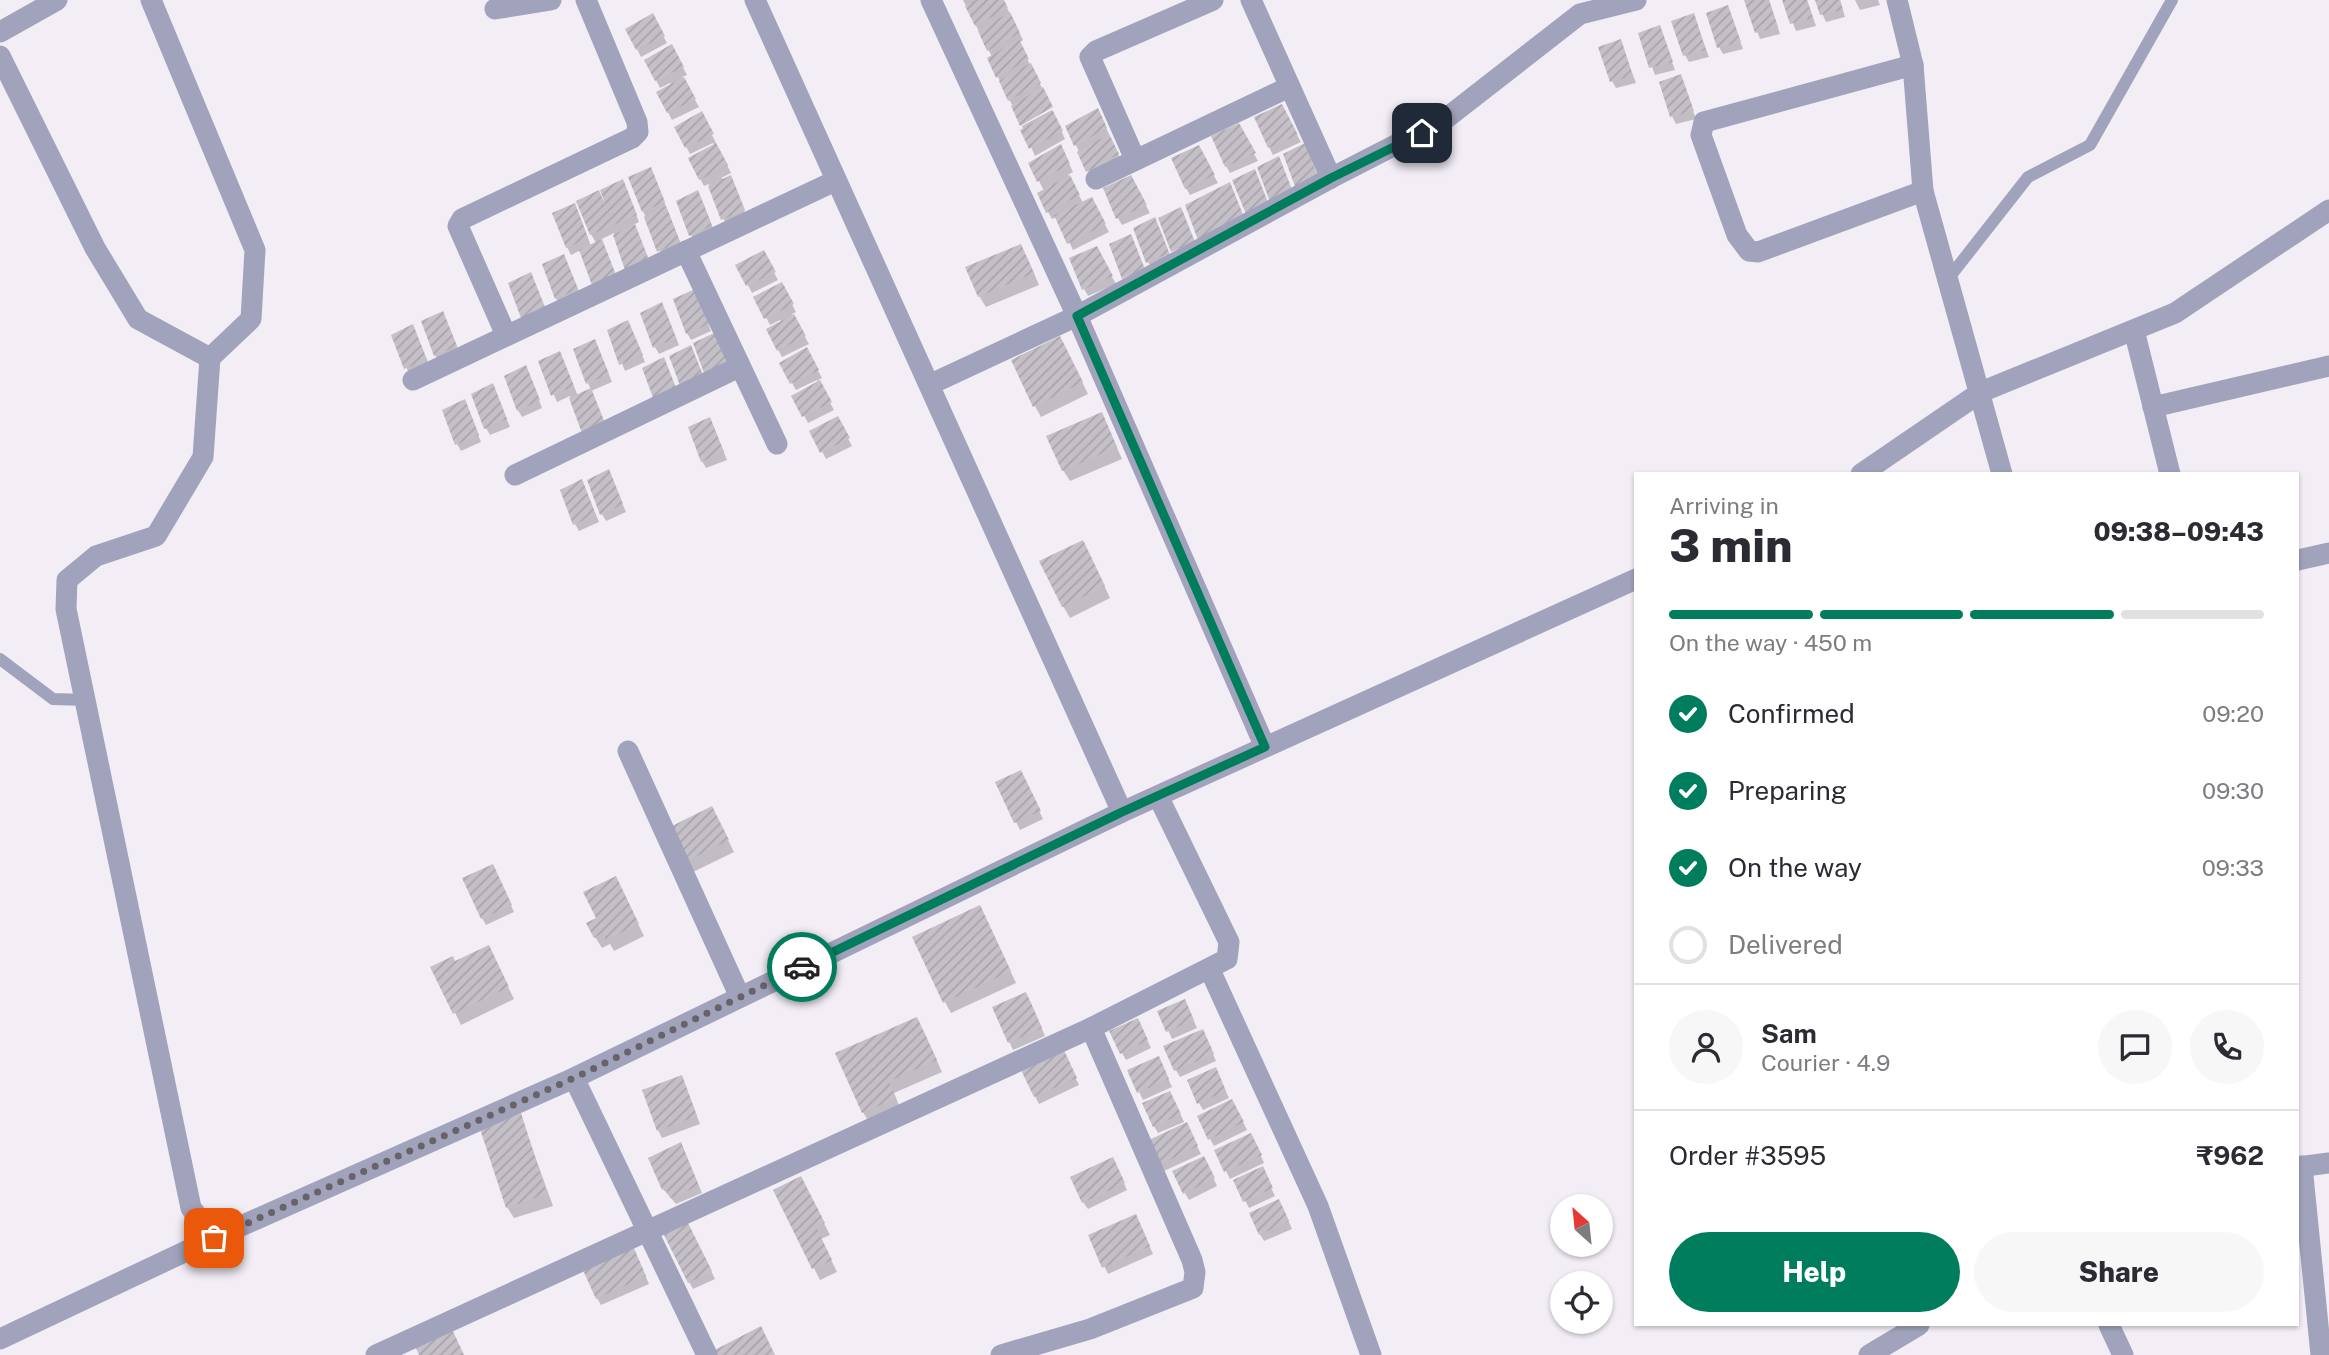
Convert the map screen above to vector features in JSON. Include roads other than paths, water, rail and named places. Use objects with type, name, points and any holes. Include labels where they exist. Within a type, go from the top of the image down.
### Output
[{"type":"street","points":[[0,33],[57,0]]},
{"type":"street","points":[[151,0],[255,250],[251,319],[210,358],[203,457],[156,536],[96,556],[67,580],[66,609],[191,1208],[214,1238]]},
{"type":"street","points":[[495,9],[551,0]]},
{"type":"street","points":[[506,335],[458,226],[462,219],[632,138],[638,132],[637,122],[586,0]]},
{"type":"street","points":[[755,0],[835,181],[931,384],[1122,812]]},
{"type":"street","points":[[931,0],[1077,316],[1265,747]]},
{"type":"street","points":[[1135,159],[1090,57],[1096,51],[1213,0]]},
{"type":"street","points":[[1251,0],[1331,178]]},
{"type":"street","points":[[931,384],[1077,316],[1444,120],[1580,14],[1636,0]]},
{"type":"street","points":[[1898,0],[1913,65],[1923,191],[2001,472]]},
{"type":"street","points":[[0,56],[95,248],[138,319],[210,358]]},
{"type":"street","points":[[1913,65],[1704,122],[1701,135],[1737,235],[1749,251],[1758,252],[1923,191]]},
{"type":"street","points":[[1097,178],[1289,87]]},
{"type":"street","points":[[414,380],[835,181]]},
{"type":"street","points":[[1864,472],[1981,393],[2175,313],[2329,210]]},
{"type":"street","points":[[686,251],[777,444]]},
{"type":"street","points":[[2133,330],[2169,472]]},
{"type":"street","points":[[2153,407],[2329,366]]},
{"type":"street","points":[[515,475],[739,367]]},
{"type":"street","points":[[2299,560],[2329,552]]},
{"type":"street","points":[[0,1339],[214,1238],[574,1078],[1122,812],[1634,580]]},
{"type":"street","points":[[628,751],[740,997]]},
{"type":"street","points":[[376,1355],[650,1232],[1091,1028],[1210,970],[1227,959],[1229,942],[1158,796]]},
{"type":"street","points":[[1210,970],[1318,1206],[1371,1355]]},
{"type":"street","points":[[1001,1355],[1090,1329],[1193,1288],[1195,1272],[1192,1260],[1091,1028]]},
{"type":"street","points":[[574,1078],[707,1355]]},
{"type":"street","points":[[2321,1355],[2300,1166],[2329,1163]]},
{"type":"street","points":[[1869,1355],[1917,1326]]},
{"type":"street","points":[[2109,1326],[2123,1355]]},
{"type":"lane","points":[[1948,279],[2028,177],[2090,145],[2172,0]]},
{"type":"lane","points":[[0,659],[53,699],[85,700]]}]
